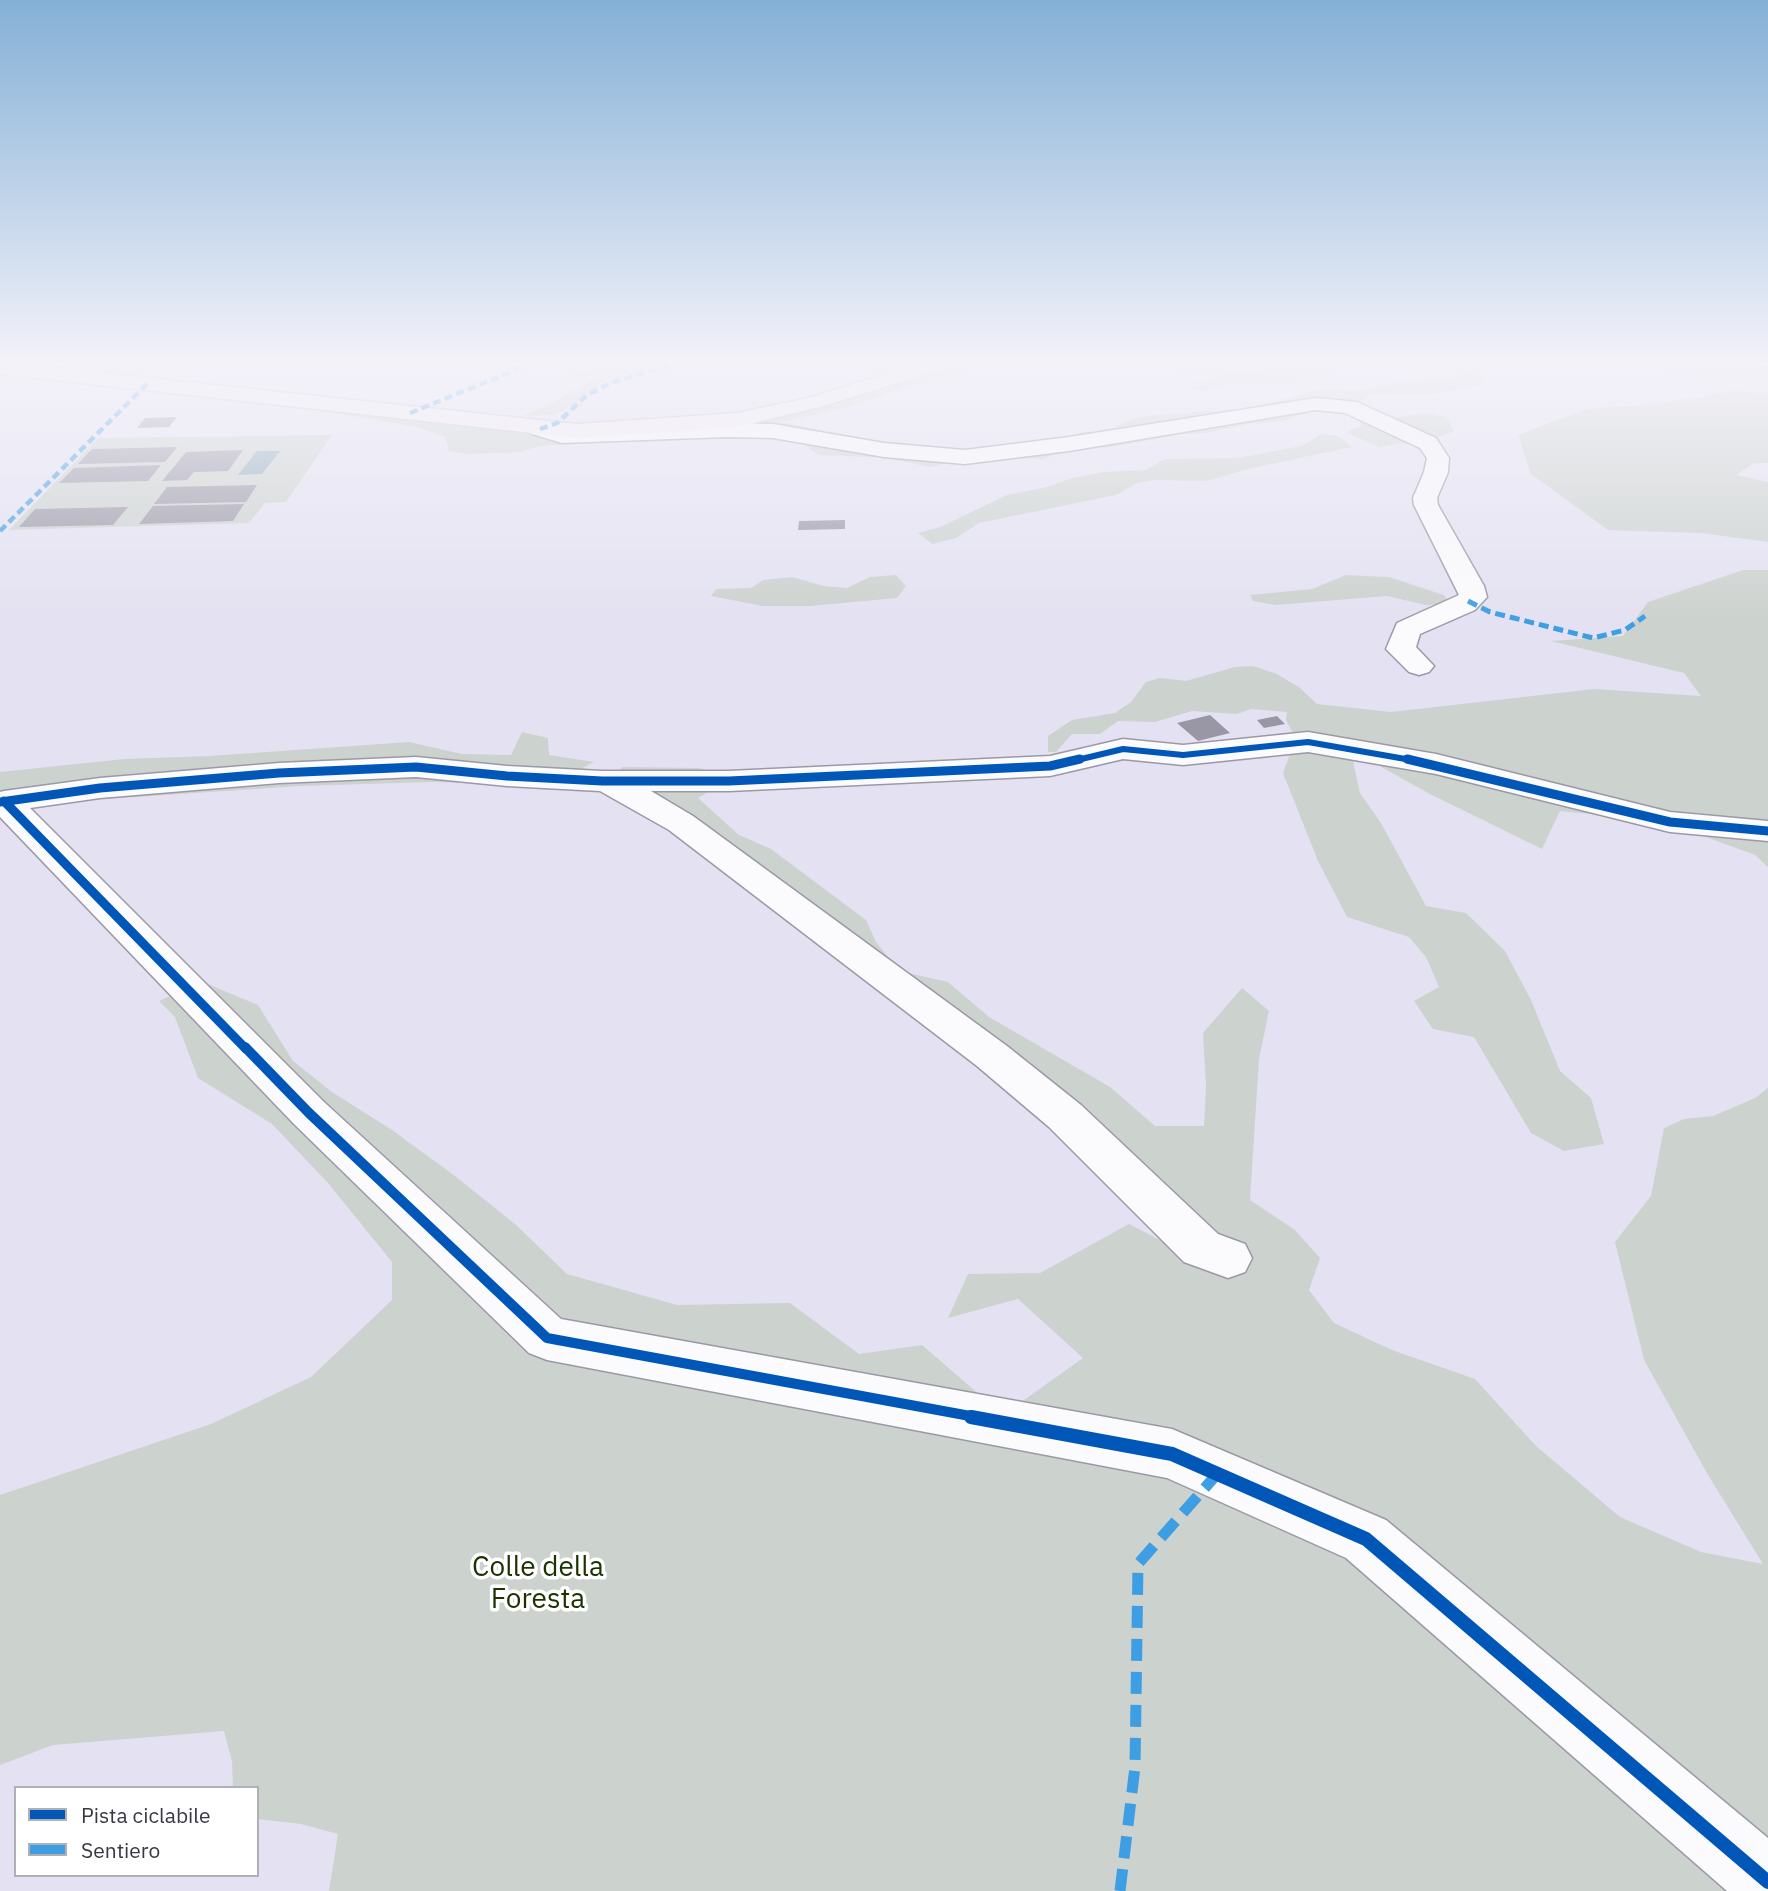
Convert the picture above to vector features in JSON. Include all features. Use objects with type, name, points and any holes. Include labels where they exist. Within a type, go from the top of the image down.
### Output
[{"type":"street","points":[[868,447],[965,457],[1043,447]]},
{"type":"street","points":[[1419,666],[1401,649],[1402,638],[1407,629],[1465,604],[1473,597],[1470,586],[1426,505],[1425,498],[1436,472],[1438,458],[1431,447]]},
{"type":"street","points":[[2,802],[100,788],[252,775],[416,767],[507,776],[602,781],[729,781],[1050,766],[1123,750],[1183,755],[1308,741],[1436,764],[1670,822],[1768,831]]},
{"type":"street","points":[[602,781],[622,788],[681,824],[992,1056],[1065,1116],[1201,1248],[1228,1258]]},
{"type":"street","points":[[2,802],[309,1113],[547,1338],[1172,1454],[1366,1539],[1768,1882]]},
{"type":"green space","points":[[89,447],[324,447],[286,502],[265,503],[249,523],[9,530]]},
{"type":"green space","points":[[448,447],[536,447],[520,452],[466,454],[449,451]]},
{"type":"green space","points":[[808,447],[911,447],[953,462],[930,467],[886,458],[820,455]]},
{"type":"green space","points":[[1031,447],[1109,447],[1063,451],[1043,459],[1016,458],[980,462]]},
{"type":"green space","points":[[1294,447],[1351,447],[1252,468],[1206,481],[1156,480],[1137,483],[1116,495],[979,523],[956,538],[932,544],[918,533],[940,527],[1007,495],[1047,487],[1072,478],[1105,472],[1146,470],[1165,459],[1238,458]]},
{"type":"green space","points":[[1522,447],[1768,447],[1768,463],[1754,463],[1736,475],[1768,482],[1768,542],[1701,533],[1608,530],[1531,474]]},
{"type":"green space","points":[[1743,570],[1768,570],[1768,867],[1755,855],[1663,821],[1560,811],[1542,849],[1428,793],[1358,754],[1352,757],[1360,793],[1381,823],[1426,906],[1466,913],[1505,951],[1531,1000],[1560,1071],[1591,1098],[1604,1144],[1564,1151],[1531,1133],[1474,1037],[1433,1029],[1414,1001],[1439,987],[1426,957],[1409,937],[1347,917],[1318,861],[1283,773],[1291,751],[1299,745],[1286,720],[1287,712],[1251,709],[1237,714],[1192,711],[1155,722],[1118,721],[1100,734],[1072,734],[1056,752],[1048,752],[1048,736],[1072,720],[1115,713],[1131,702],[1146,682],[1160,678],[1186,681],[1235,667],[1253,666],[1277,674],[1300,688],[1317,704],[1391,712],[1594,689],[1701,696],[1684,673],[1551,641],[1623,636],[1648,602]]},
{"type":"green space","points":[[896,575],[906,586],[897,598],[811,606],[763,606],[711,596],[716,589],[751,588],[763,580],[792,577],[824,586],[847,588],[870,577]]},
{"type":"green space","points":[[1346,575],[1389,577],[1444,595],[1449,604],[1426,605],[1387,596],[1276,605],[1253,601],[1250,595],[1312,589]]},
{"type":"green space","points":[[522,732],[548,738],[549,755],[594,762],[550,785],[432,782],[300,786],[106,799],[0,801],[0,772],[124,759],[210,756],[409,742],[462,754],[511,755]]},
{"type":"green space","name":"Colle della Foresta","points":[[622,767],[699,768],[723,778],[712,790],[698,798],[739,835],[771,849],[866,920],[876,942],[899,971],[948,982],[989,1017],[1110,1087],[1155,1126],[1204,1126],[1206,1085],[1203,1033],[1242,988],[1269,1011],[1259,1059],[1250,1200],[1295,1230],[1320,1258],[1309,1290],[1334,1323],[1392,1350],[1475,1379],[1536,1446],[1620,1517],[1701,1552],[1763,1564],[1708,1475],[1644,1360],[1615,1242],[1651,1196],[1664,1128],[1684,1119],[1713,1116],[1755,1098],[1768,1088],[1768,1891],[329,1891],[338,1834],[301,1824],[259,1819],[259,1786],[233,1786],[232,1761],[224,1731],[53,1745],[0,1765],[0,1495],[211,1424],[311,1377],[392,1300],[392,1262],[328,1183],[272,1124],[198,1078],[175,1017],[159,1001],[203,982],[258,1005],[293,1061],[332,1092],[392,1130],[455,1176],[515,1224],[567,1274],[677,1305],[790,1303],[859,1354],[922,1345],[1003,1415],[1083,1358],[1018,1299],[948,1318],[968,1274],[1040,1273],[1129,1224],[1217,1270],[1238,1261],[750,880],[667,830],[614,786]]},
{"type":"water","points":[[257,451],[280,451],[262,474],[238,475]]},
{"type":"building","points":[[177,447],[165,462],[78,464],[92,449]]},
{"type":"building","points":[[243,450],[228,471],[194,472],[187,480],[162,481],[186,452]]},
{"type":"building","points":[[161,465],[148,481],[59,483],[74,468]]},
{"type":"building","points":[[257,485],[246,502],[154,504],[167,487]]},
{"type":"building","points":[[244,504],[233,521],[139,524],[153,506]]},
{"type":"building","points":[[128,507],[113,525],[19,527],[35,509]]},
{"type":"building","points":[[845,520],[845,529],[798,530],[799,521]]},
{"type":"building","points":[[1210,715],[1230,733],[1198,741],[1177,723]]},
{"type":"building","points":[[1277,716],[1285,724],[1264,728],[1257,720]]},
{"type":"marked path","points":[[0,531],[84,447]]},
{"type":"marked path","points":[[1468,601],[1490,612],[1593,638],[1625,630],[1645,616]]},
{"type":"marked path","points":[[1120,1891],[1135,1767],[1138,1564],[1217,1474]]},
{"type":"cycle path","points":[[0,802],[100,788],[279,773],[416,767],[507,776],[602,781],[729,781],[1050,766],[1123,749],[1183,755],[1308,742],[1436,764],[1670,822],[1768,831]]},
{"type":"cycle path","points":[[4,801],[309,1113],[547,1338],[1172,1454],[1366,1539],[1768,1882]]}]
